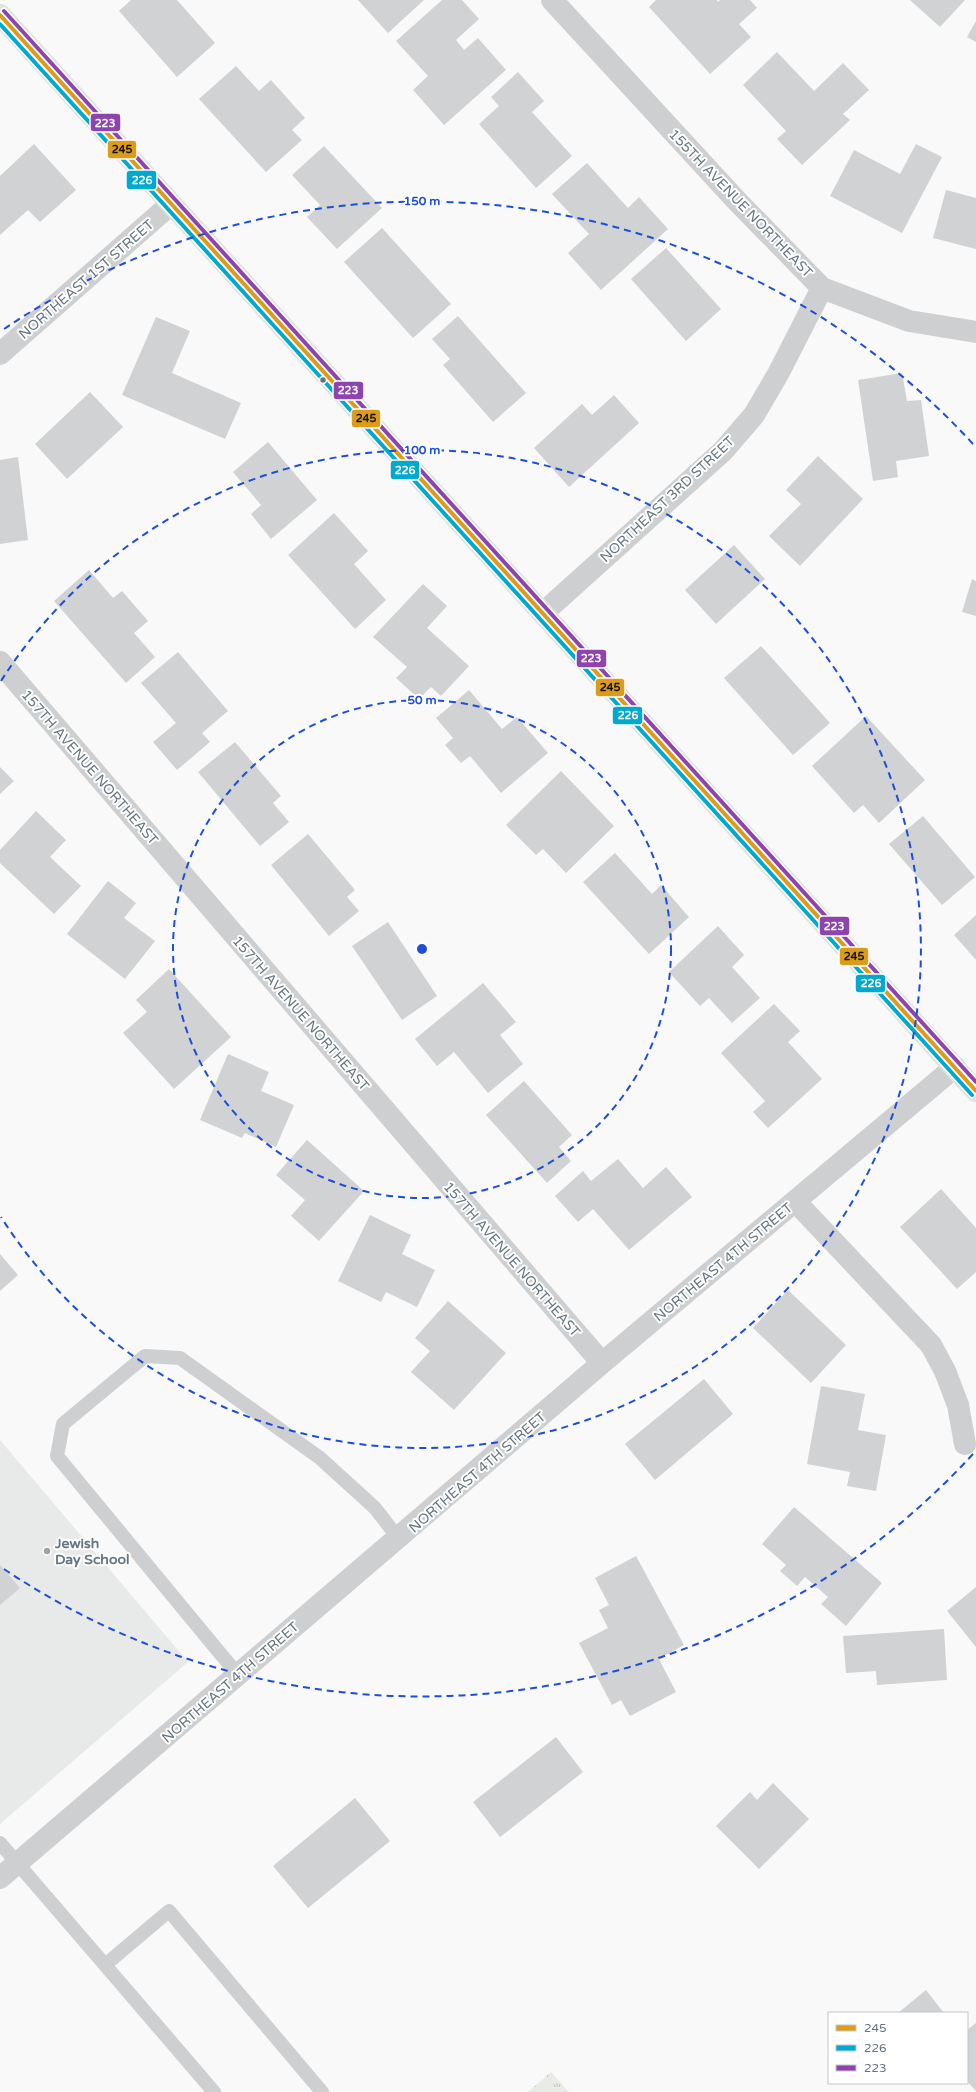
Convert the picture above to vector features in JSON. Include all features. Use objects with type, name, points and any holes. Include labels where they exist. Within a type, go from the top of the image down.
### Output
[{"type":"street","name":"155TH AVENUE NORTHEAST","points":[[552,0],[736,200],[822,288],[908,321],[976,332]]},
{"type":"street","points":[[0,15],[976,1091]]},
{"type":"street","name":"NORTHEAST 1ST STREET","points":[[0,354],[171,204]]},
{"type":"street","name":"NORTHEAST 3RD STREET","points":[[543,613],[722,451],[754,415],[778,374],[822,288]]},
{"type":"street","name":"157TH AVENUE NORTHEAST","points":[[0,662],[602,1363]]},
{"type":"street","name":"NORTHEAST 4TH STREET","points":[[0,1878],[399,1539],[602,1363],[955,1067]]},
{"type":"street","points":[[795,1201],[931,1345],[946,1371],[958,1405],[965,1444]]},
{"type":"lane","points":[[238,1675],[57,1456],[63,1424],[145,1356],[180,1358],[320,1458],[375,1508],[399,1539]]},
{"type":"lane","points":[[0,1843],[214,2092]]},
{"type":"lane","points":[[105,1965],[169,1911],[322,2092]]},
{"type":"shaded area","name":"Jewish Day School","points":[[0,1440],[188,1662],[0,1824]]},
{"type":"green space","points":[[551,2072],[569,2092],[528,2092]]},
{"type":"building","points":[[131,0],[177,0],[215,43],[177,77],[119,11]]},
{"type":"building","points":[[358,0],[424,0],[388,33]]},
{"type":"building","points":[[442,0],[462,0],[479,19],[456,40],[464,50],[478,38],[506,70],[444,125],[413,90],[428,76],[396,41]]},
{"type":"building","points":[[656,0],[717,0],[718,2],[720,0],[750,0],[757,8],[739,24],[751,37],[710,74],[649,7]]},
{"type":"building","points":[[910,0],[965,0],[940,27]]},
{"type":"building","points":[[976,21],[976,42],[967,37]]},
{"type":"building","points":[[777,52],[814,91],[843,63],[869,90],[843,114],[850,120],[802,165],[777,139],[786,131],[743,85]]},
{"type":"building","points":[[236,66],[259,91],[271,80],[305,118],[292,130],[302,140],[266,172],[199,99]]},
{"type":"building","points":[[518,72],[544,101],[532,112],[572,156],[536,188],[479,124],[499,106],[491,97]]},
{"type":"building","points":[[34,144],[76,190],[40,222],[28,210],[0,235],[0,176]]},
{"type":"building","points":[[916,144],[942,157],[902,233],[830,196],[854,150],[900,174]]},
{"type":"building","points":[[324,146],[382,208],[337,249],[307,217],[320,205],[292,175]]},
{"type":"building","points":[[587,163],[628,208],[639,197],[668,229],[601,290],[568,253],[589,234],[552,194]]},
{"type":"building","points":[[946,190],[976,198],[976,249],[933,238]]},
{"type":"building","points":[[382,228],[451,304],[413,338],[344,262]]},
{"type":"building","points":[[666,248],[721,309],[686,341],[631,279]]},
{"type":"building","points":[[458,316],[526,393],[493,422],[443,365],[450,359],[432,339]]},
{"type":"building","points":[[156,317],[190,331],[172,373],[241,403],[225,439],[122,395]]},
{"type":"building","points":[[902,373],[907,401],[921,400],[929,456],[896,461],[898,477],[873,481],[858,380]]},
{"type":"building","points":[[90,392],[123,427],[67,479],[35,444]]},
{"type":"building","points":[[614,395],[639,423],[569,487],[534,448],[582,404],[592,415]]},
{"type":"building","points":[[268,442],[317,500],[271,539],[251,514],[261,505],[233,472]]},
{"type":"building","points":[[818,456],[863,499],[800,566],[769,536],[801,504],[786,490]]},
{"type":"building","points":[[18,457],[28,540],[0,544],[0,460]]},
{"type":"building","points":[[334,513],[368,551],[354,564],[386,600],[355,629],[288,555]]},
{"type":"building","points":[[734,545],[765,579],[716,624],[685,590]]},
{"type":"building","points":[[89,570],[113,598],[122,591],[148,621],[134,633],[155,657],[126,683],[54,601]]},
{"type":"building","points":[[972,579],[976,581],[976,616],[962,612]]},
{"type":"building","points":[[423,584],[447,606],[427,628],[469,666],[441,696],[431,687],[419,699],[396,678],[407,667],[373,637]]},
{"type":"building","points":[[761,646],[830,723],[793,755],[724,678]]},
{"type":"building","points":[[178,652],[228,711],[202,733],[210,742],[177,770],[153,742],[176,723],[141,683]]},
{"type":"building","points":[[469,690],[502,729],[517,717],[548,753],[501,793],[470,756],[461,763],[445,745],[453,738],[436,718]]},
{"type":"building","points":[[866,716],[925,780],[879,823],[863,805],[854,813],[812,766]]},
{"type":"building","points":[[235,742],[281,796],[273,803],[289,822],[260,846],[198,772]]},
{"type":"building","points":[[0,767],[14,781],[0,794]]},
{"type":"building","points":[[561,771],[614,826],[566,873],[543,849],[536,855],[506,825]]},
{"type":"building","points":[[36,811],[66,840],[50,857],[81,886],[54,914],[0,863],[0,850]]},
{"type":"building","points":[[923,816],[975,877],[942,905],[889,844]]},
{"type":"building","points":[[308,834],[355,890],[347,897],[359,911],[329,936],[271,865]]},
{"type":"building","points":[[615,853],[652,894],[661,885],[689,917],[649,954],[583,882]]},
{"type":"building","points":[[108,881],[136,903],[124,918],[155,941],[125,979],[67,934]]},
{"type":"building","points":[[976,915],[976,960],[954,935]]},
{"type":"building","points":[[388,922],[437,996],[402,1020],[352,946]]},
{"type":"building","points":[[718,926],[744,955],[732,967],[760,998],[732,1023],[709,998],[700,1006],[669,972]]},
{"type":"building","points":[[169,969],[231,1037],[174,1089],[123,1033],[147,1012],[136,1000]]},
{"type":"building","points":[[483,983],[516,1022],[500,1035],[523,1064],[488,1093],[454,1052],[437,1066],[415,1039]]},
{"type":"building","points":[[774,1004],[800,1031],[788,1042],[822,1079],[768,1128],[753,1112],[765,1101],[721,1053]]},
{"type":"building","points":[[228,1054],[269,1072],[261,1091],[294,1105],[276,1147],[245,1133],[242,1138],[200,1120]]},
{"type":"building","points":[[524,1081],[572,1135],[559,1147],[571,1161],[547,1183],[486,1115]]},
{"type":"building","points":[[307,1140],[364,1191],[319,1241],[291,1216],[305,1200],[276,1175]]},
{"type":"building","points":[[618,1159],[643,1188],[666,1167],[692,1197],[629,1250],[593,1209],[578,1222],[555,1196],[583,1171],[591,1181]]},
{"type":"building","points":[[941,1189],[976,1228],[976,1272],[957,1289],[900,1227]]},
{"type":"building","points":[[370,1215],[411,1235],[402,1254],[435,1270],[417,1307],[386,1292],[381,1302],[338,1281]]},
{"type":"building","points":[[0,1254],[18,1275],[0,1291]]},
{"type":"building","points":[[788,1290],[846,1345],[811,1383],[753,1328]]},
{"type":"building","points":[[448,1301],[506,1353],[454,1410],[411,1372],[430,1351],[415,1338]]},
{"type":"building","points":[[704,1379],[733,1414],[655,1480],[625,1444]]},
{"type":"building","points":[[821,1386],[865,1394],[858,1430],[886,1435],[876,1491],[847,1486],[850,1472],[807,1464]]},
{"type":"building","points":[[794,1507],[882,1583],[846,1626],[821,1604],[828,1597],[805,1577],[797,1586],[780,1571],[786,1565],[762,1544]]},
{"type":"building","points":[[636,1556],[684,1645],[659,1659],[676,1692],[630,1716],[621,1700],[612,1705],[579,1643],[608,1628],[599,1610],[609,1605],[595,1578]]},
{"type":"building","points":[[0,1565],[20,1588],[0,1605]]},
{"type":"building","points":[[976,1587],[976,1647],[947,1611]]},
{"type":"building","points":[[944,1629],[947,1680],[877,1685],[876,1671],[846,1673],[843,1636]]},
{"type":"building","points":[[556,1737],[583,1772],[500,1837],[473,1802]]},
{"type":"building","points":[[773,1783],[809,1819],[759,1869],[716,1826],[750,1792],[757,1800]]},
{"type":"building","points":[[355,1798],[390,1841],[308,1908],[273,1866]]},
{"type":"building","points":[[926,1990],[943,2012],[899,2012]]},
{"type":"building","points":[[976,2023],[976,2091],[968,2082],[968,2029]]},
{"type":"transit line","name":"223","points":[[4,11],[976,1082]]},
{"type":"transit line","name":"245","points":[[0,15],[976,1091]]},
{"type":"transit line","name":"226","points":[[0,24],[972,1095]]},
{"type":"place","name":"Jewish Day School","points":[[47,1551]]}]
